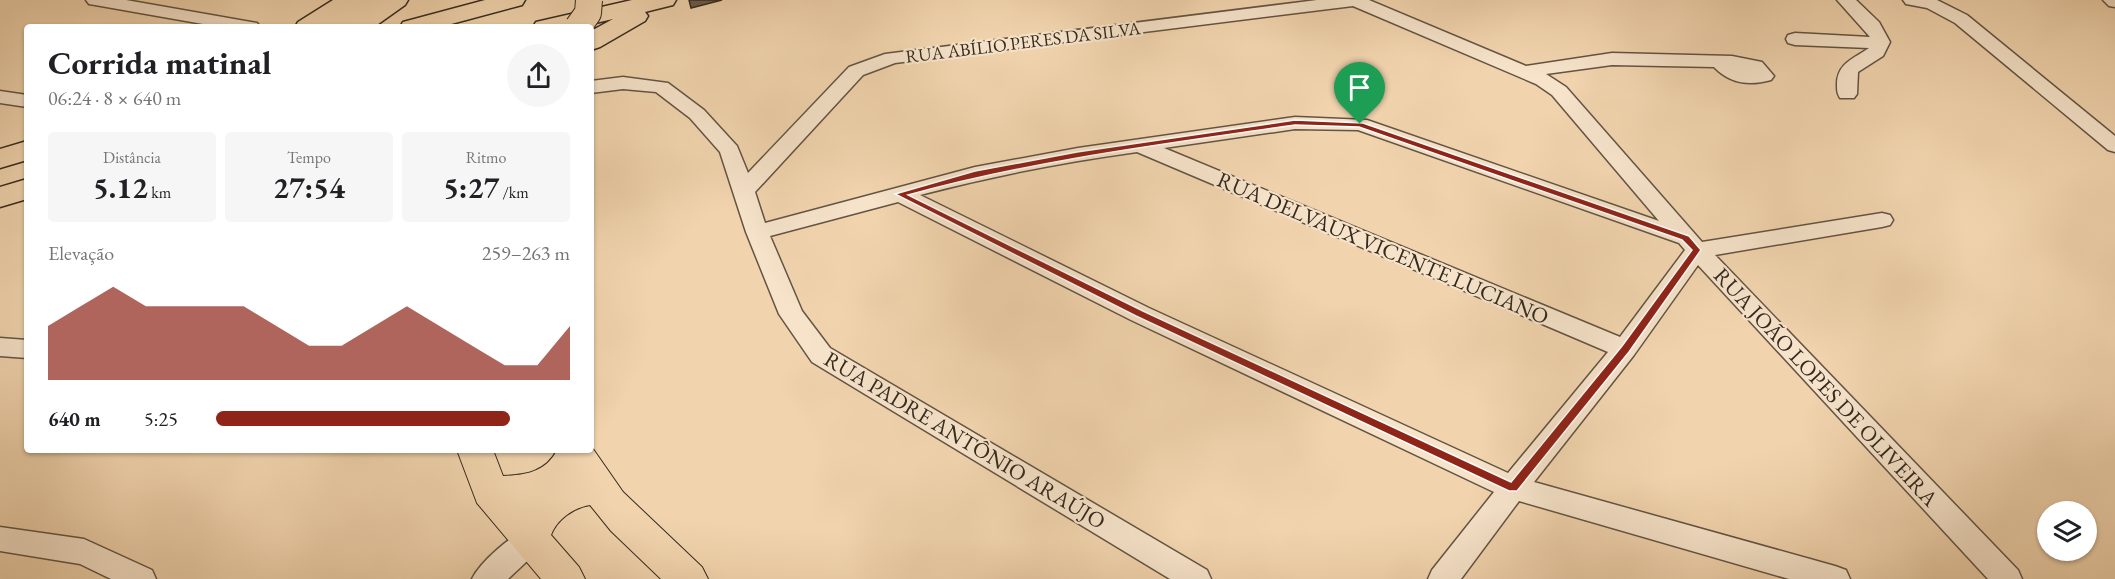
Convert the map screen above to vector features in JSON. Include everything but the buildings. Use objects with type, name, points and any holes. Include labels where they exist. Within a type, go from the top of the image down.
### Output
[{"type":"highway","points":[[312,24],[350,0]]},
{"type":"highway","points":[[362,24],[396,0]]},
{"type":"highway","points":[[423,24],[513,0]]},
{"type":"highway","points":[[555,24],[584,15],[664,0]]},
{"type":"highway","points":[[594,40],[638,15],[682,0]]},
{"type":"highway","points":[[564,24],[584,15]]},
{"type":"highway","points":[[0,159],[24,151]]},
{"type":"highway","points":[[0,198],[24,189]]},
{"type":"highway","points":[[0,205],[24,198]]},
{"type":"main road","points":[[332,24],[372,0]]},
{"type":"main road","points":[[476,453],[490,492],[559,577]]},
{"type":"main road","points":[[490,492],[524,492],[543,486],[561,474],[574,453]]},
{"type":"main road","points":[[576,453],[599,489],[640,535],[688,579]]},
{"type":"main road","points":[[530,540],[537,520],[554,503],[575,493],[599,489]]},
{"type":"street","points":[[95,0],[234,24]]},
{"type":"street","name":"RUA JOÃO LOPES DE OLIVEIRA","points":[[1354,0],[1542,80],[1559,92],[1691,244],[2007,579]]},
{"type":"street","name":"RUA ABÍLIO PERES DA SILVA","points":[[745,190],[856,71],[892,58],[1360,0]]},
{"type":"street","points":[[1846,0],[1879,35],[1881,44],[1879,50],[1850,68],[1847,78],[1847,94]]},
{"type":"street","points":[[1912,0],[1932,4],[1961,19],[2115,146]]},
{"type":"street","points":[[1795,39],[1881,44]]},
{"type":"street","points":[[1522,72],[1612,59],[1720,62]]},
{"type":"street","name":"RUA PADRE ANTÔNIO ARAÚJO","points":[[594,87],[623,83],[661,87],[697,114],[730,150],[757,232],[791,314],[821,355],[1196,579]]},
{"type":"street","points":[[0,98],[24,101]]},
{"type":"street","points":[[757,232],[975,174],[1077,154],[1295,123],[1360,124],[1691,244],[1882,220]]},
{"type":"street","name":"RUA DELVAUX VICENTE LUCIANO","points":[[1141,146],[1625,349]]},
{"type":"street","points":[[900,194],[1140,314],[1513,488],[1835,579]]},
{"type":"street","points":[[1443,579],[1625,349],[1691,244]]},
{"type":"street","points":[[0,347],[24,349]]},
{"type":"street","points":[[0,539],[84,552],[141,579]]},
{"type":"street","points":[[487,579],[530,540]]},
{"type":"route","points":[[1295,123],[1360,124],[1686,238],[1697,250],[1625,349],[1513,488],[1140,314],[900,194],[975,174],[1077,154],[1295,123]]}]
